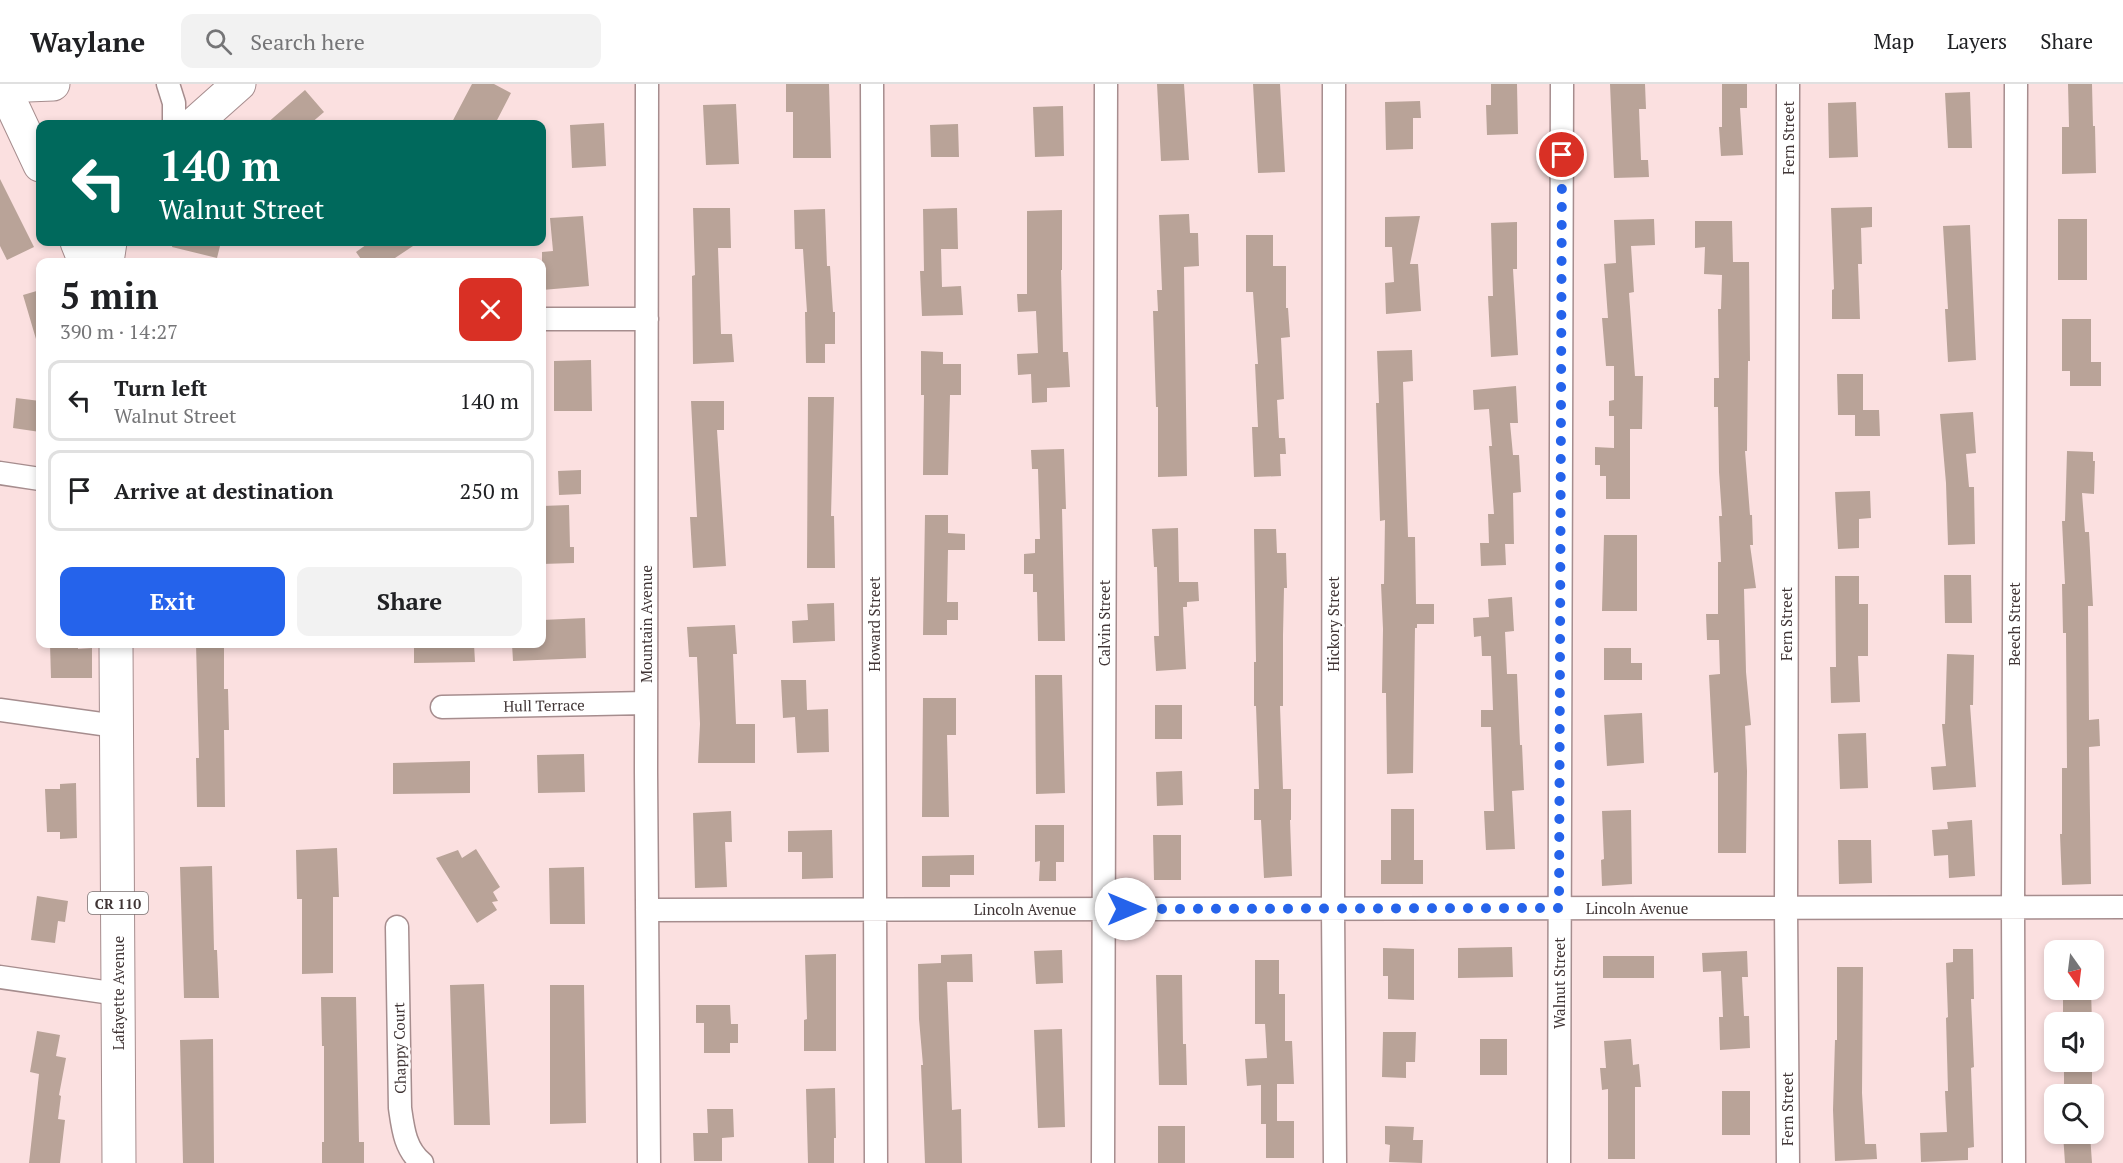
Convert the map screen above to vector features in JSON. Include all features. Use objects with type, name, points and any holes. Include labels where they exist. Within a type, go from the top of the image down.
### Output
[{"type":"main road","points":[[36,157],[2,85],[53,84]]},
{"type":"main road","points":[[198,120],[239,84]]},
{"type":"main road","name":"Lafayette Avenue","points":[[116,648],[119,1163]]},
{"type":"street","points":[[168,84],[174,102],[174,120]]},
{"type":"street","name":"Mountain Avenue","points":[[647,84],[646,703],[649,1163]]},
{"type":"street","name":"Howard Street","points":[[872,84],[876,1163]]},
{"type":"street","name":"Calvin Street","points":[[1103,1163],[1106,84]]},
{"type":"street","name":"Hickory Street","points":[[1334,84],[1335,1163]]},
{"type":"street","name":"Walnut Street","points":[[1559,1163],[1562,84]]},
{"type":"street","name":"Fern Street","points":[[1788,84],[1786,908],[1788,1163]]},
{"type":"street","name":"Beech Street","points":[[2014,1163],[2016,84]]},
{"type":"street","points":[[546,319],[646,319]]},
{"type":"street","points":[[0,473],[36,478]]},
{"type":"street","name":"Hull Terrace","points":[[442,707],[646,703]]},
{"type":"street","points":[[0,710],[116,726]]},
{"type":"street","name":"Lincoln Avenue","points":[[647,910],[2123,907]]},
{"type":"street","name":"Chappy Court","points":[[397,927],[400,1108],[412,1154],[422,1163]]},
{"type":"street","points":[[0,977],[118,994]]},
{"type":"building","points":[[472,84],[494,84],[511,93],[497,120],[453,120]]},
{"type":"building","points":[[786,84],[829,84],[831,158],[793,158],[793,112],[786,112]]},
{"type":"building","points":[[1157,84],[1184,84],[1189,160],[1161,161]]},
{"type":"building","points":[[1253,84],[1280,84],[1285,172],[1258,173]]},
{"type":"building","points":[[1491,84],[1517,84],[1518,134],[1487,135],[1486,105],[1491,105]]},
{"type":"building","points":[[1610,84],[1645,84],[1646,109],[1639,109],[1641,160],[1648,160],[1649,177],[1614,178]]},
{"type":"building","points":[[1722,84],[1747,84],[1747,108],[1740,108],[1743,155],[1721,156],[1719,127],[1722,127]]},
{"type":"building","points":[[2068,84],[2092,84],[2096,173],[2062,174],[2062,127],[2069,127]]},
{"type":"building","points":[[305,90],[324,112],[315,120],[271,120]]},
{"type":"building","points":[[1970,92],[1972,148],[1948,148],[1945,93]]},
{"type":"building","points":[[1420,101],[1421,118],[1413,118],[1413,149],[1386,150],[1385,102]]},
{"type":"building","points":[[1856,102],[1858,157],[1829,158],[1828,103]]},
{"type":"building","points":[[736,104],[739,164],[706,165],[703,105]]},
{"type":"building","points":[[1063,106],[1064,156],[1035,157],[1033,107]]},
{"type":"building","points":[[604,123],[606,166],[572,168],[570,125]]},
{"type":"building","points":[[958,124],[959,157],[931,157],[930,125]]},
{"type":"building","points":[[0,179],[34,247],[7,260],[0,246]]},
{"type":"building","points":[[1872,207],[1872,227],[1861,228],[1862,264],[1858,264],[1860,319],[1832,319],[1832,290],[1834,289],[1831,208]]},
{"type":"building","points":[[693,208],[730,208],[731,248],[718,248],[721,334],[732,334],[734,362],[693,364],[692,276],[695,275]]},
{"type":"building","points":[[957,208],[958,249],[941,249],[942,287],[961,286],[963,315],[922,316],[920,271],[924,271],[923,209]]},
{"type":"building","points":[[825,209],[827,266],[830,266],[833,312],[835,312],[835,344],[825,344],[825,363],[806,363],[805,312],[807,312],[803,249],[795,249],[794,210]]},
{"type":"building","points":[[1062,210],[1063,352],[1068,352],[1070,387],[1047,388],[1047,402],[1032,403],[1031,374],[1018,375],[1017,354],[1038,353],[1036,311],[1018,312],[1017,294],[1027,294],[1027,211]]},
{"type":"building","points":[[1189,214],[1190,233],[1198,233],[1199,266],[1184,267],[1187,476],[1158,477],[1158,407],[1156,407],[1153,311],[1158,311],[1157,290],[1162,290],[1159,215]]},
{"type":"building","points":[[583,216],[589,286],[546,290],[546,258],[542,258],[542,252],[553,251],[550,218]]},
{"type":"building","points":[[1420,216],[1410,264],[1418,264],[1421,311],[1386,314],[1385,283],[1394,282],[1392,247],[1385,247],[1385,217]]},
{"type":"building","points":[[1654,219],[1655,245],[1631,246],[1634,292],[1629,293],[1635,376],[1643,376],[1642,429],[1630,429],[1630,499],[1606,499],[1606,476],[1600,476],[1600,465],[1595,465],[1595,447],[1614,448],[1614,416],[1609,416],[1609,401],[1614,400],[1614,366],[1606,366],[1602,318],[1608,318],[1604,264],[1616,263],[1614,220]]},
{"type":"building","points":[[2058,219],[2087,219],[2087,280],[2058,280]]},
{"type":"building","points":[[1695,221],[1732,221],[1733,262],[1749,262],[1750,361],[1748,361],[1747,451],[1745,451],[1750,515],[1752,515],[1753,545],[1750,545],[1756,588],[1744,589],[1746,672],[1751,725],[1745,726],[1746,853],[1718,853],[1718,772],[1714,773],[1709,675],[1720,674],[1719,640],[1707,640],[1706,614],[1718,614],[1718,562],[1721,562],[1719,516],[1722,516],[1718,407],[1714,407],[1714,378],[1719,378],[1718,309],[1721,309],[1722,275],[1704,274],[1705,247],[1695,248]]},
{"type":"building","points":[[1517,222],[1517,269],[1513,269],[1518,355],[1491,357],[1488,296],[1493,296],[1491,223]]},
{"type":"building","points":[[1970,225],[1976,360],[1948,362],[1945,309],[1948,309],[1943,226]]},
{"type":"building","points":[[1246,235],[1273,235],[1273,266],[1286,266],[1286,308],[1288,308],[1290,337],[1281,338],[1284,399],[1277,400],[1279,438],[1285,438],[1286,454],[1280,454],[1281,476],[1254,477],[1252,427],[1258,427],[1255,364],[1258,364],[1253,292],[1246,292]]},
{"type":"building","points":[[172,246],[220,246],[217,258]]},
{"type":"building","points":[[364,246],[413,246],[395,258],[360,258],[356,252]]},
{"type":"building","points":[[36,291],[36,339],[23,295]]},
{"type":"building","points":[[2062,319],[2091,319],[2091,362],[2101,362],[2101,386],[2070,386],[2070,371],[2062,371]]},
{"type":"building","points":[[1412,350],[1413,381],[1403,382],[1408,537],[1415,537],[1416,604],[1434,604],[1434,624],[1417,624],[1415,628],[1413,773],[1387,774],[1386,693],[1382,693],[1381,584],[1384,584],[1385,520],[1380,521],[1376,403],[1379,403],[1377,351]]},
{"type":"building","points":[[921,351],[943,352],[943,364],[961,364],[961,395],[950,395],[948,475],[923,475],[924,395],[921,395]]},
{"type":"building","points":[[591,360],[592,411],[554,411],[554,361]]},
{"type":"building","points":[[1837,374],[1863,374],[1863,410],[1879,410],[1880,436],[1855,436],[1855,415],[1838,415]]},
{"type":"building","points":[[1516,386],[1518,423],[1510,423],[1513,455],[1519,455],[1521,492],[1513,493],[1514,544],[1505,544],[1506,565],[1481,566],[1480,543],[1489,543],[1488,514],[1494,514],[1489,446],[1492,446],[1489,409],[1474,410],[1473,390]]},
{"type":"building","points":[[808,397],[834,397],[831,516],[834,516],[835,568],[807,568]]},
{"type":"building","points":[[16,398],[36,400],[36,431],[13,428]]},
{"type":"building","points":[[691,401],[724,401],[724,430],[717,430],[726,566],[693,568],[690,517],[697,517]]},
{"type":"building","points":[[1973,412],[1976,453],[1966,454],[1969,487],[1974,487],[1975,544],[1948,545],[1940,414]]},
{"type":"building","points":[[1064,449],[1066,509],[1062,509],[1065,641],[1038,641],[1037,592],[1033,592],[1033,574],[1024,574],[1024,554],[1035,553],[1035,539],[1040,539],[1038,469],[1032,469],[1031,450]]},
{"type":"building","points":[[2067,451],[2093,452],[2093,461],[2095,461],[2094,494],[2082,493],[2085,532],[2089,532],[2093,606],[2088,606],[2089,720],[2099,719],[2100,746],[2089,747],[2091,884],[2062,885],[2060,834],[2062,834],[2062,768],[2067,768],[2062,521],[2065,521]]},
{"type":"building","points":[[581,470],[581,494],[559,495],[558,471]]},
{"type":"building","points":[[1870,491],[1871,518],[1859,519],[1859,548],[1838,549],[1835,492]]},
{"type":"building","points":[[569,505],[570,547],[574,547],[574,563],[546,564],[546,506]]},
{"type":"building","points":[[925,515],[948,515],[948,533],[965,534],[965,550],[948,550],[947,602],[958,602],[958,620],[947,620],[947,635],[923,635]]},
{"type":"building","points":[[1178,528],[1179,582],[1198,582],[1199,601],[1187,602],[1187,607],[1183,607],[1186,669],[1156,671],[1154,636],[1159,636],[1157,567],[1154,567],[1152,529]]},
{"type":"building","points":[[1254,529],[1276,529],[1277,553],[1286,553],[1283,706],[1280,706],[1283,789],[1291,789],[1292,876],[1264,878],[1261,820],[1254,820],[1254,789],[1259,789],[1256,706],[1254,706],[1254,662],[1256,662]]},
{"type":"building","points":[[1604,535],[1637,535],[1637,611],[1602,611]]},
{"type":"building","points":[[1944,575],[1971,575],[1972,623],[1945,623]]},
{"type":"building","points":[[1835,576],[1859,576],[1859,604],[1868,604],[1868,656],[1858,656],[1860,702],[1831,703],[1830,667],[1836,667]]},
{"type":"building","points":[[1512,597],[1514,631],[1505,632],[1507,674],[1517,674],[1524,790],[1512,791],[1515,849],[1486,850],[1484,811],[1494,811],[1491,727],[1481,727],[1481,710],[1493,710],[1491,656],[1482,656],[1481,636],[1474,637],[1473,618],[1489,617],[1488,599]]},
{"type":"building","points":[[834,603],[835,641],[793,643],[792,621],[808,620],[807,604]]},
{"type":"building","points":[[585,618],[586,658],[513,661],[512,648],[546,648],[546,620]]},
{"type":"building","points":[[735,625],[737,654],[733,654],[736,724],[755,724],[755,763],[698,763],[700,724],[697,657],[689,657],[687,627]]},
{"type":"building","points":[[50,648],[92,648],[92,678],[51,678]]},
{"type":"building","points":[[196,648],[224,648],[224,689],[228,689],[229,730],[224,730],[225,807],[197,807],[196,758],[199,758]]},
{"type":"building","points":[[414,648],[474,648],[475,662],[414,663]]},
{"type":"building","points":[[1604,648],[1631,648],[1631,663],[1642,663],[1642,680],[1604,680]]},
{"type":"building","points":[[1947,654],[1974,655],[1973,705],[1970,705],[1976,787],[1933,790],[1931,767],[1946,766],[1942,724],[1945,724]]},
{"type":"building","points":[[1035,675],[1062,675],[1065,793],[1036,794]]},
{"type":"building","points":[[781,680],[806,680],[807,710],[828,709],[829,752],[797,753],[795,717],[783,718]]},
{"type":"building","points":[[923,698],[956,698],[956,735],[947,735],[949,817],[922,817]]},
{"type":"building","points":[[1155,705],[1182,705],[1182,739],[1155,739]]},
{"type":"building","points":[[1642,713],[1644,763],[1607,766],[1604,715]]},
{"type":"building","points":[[1866,733],[1868,788],[1840,789],[1838,734]]},
{"type":"building","points":[[584,754],[585,792],[538,793],[537,755]]},
{"type":"building","points":[[470,761],[470,793],[393,794],[393,763]]},
{"type":"building","points":[[1182,771],[1183,805],[1157,806],[1156,772]]},
{"type":"building","points":[[76,783],[77,838],[60,839],[60,832],[47,832],[45,789],[60,789],[60,784]]},
{"type":"building","points":[[1391,809],[1414,809],[1414,860],[1423,860],[1423,884],[1381,884],[1381,860],[1391,860]]},
{"type":"building","points":[[1631,810],[1632,884],[1602,886],[1601,860],[1604,859],[1602,811]]},
{"type":"building","points":[[731,811],[732,842],[725,842],[727,887],[695,888],[693,813]]},
{"type":"building","points":[[1972,820],[1975,876],[1949,878],[1948,855],[1934,856],[1932,830],[1948,829],[1947,822]]},
{"type":"building","points":[[1035,825],[1064,825],[1064,862],[1056,862],[1056,881],[1039,881],[1040,861],[1035,862]]},
{"type":"building","points":[[832,830],[833,878],[802,879],[802,852],[788,852],[788,831]]},
{"type":"building","points":[[1153,835],[1181,835],[1181,880],[1154,880]]},
{"type":"building","points":[[1838,840],[1871,840],[1872,883],[1839,884]]},
{"type":"building","points":[[337,848],[339,897],[333,897],[333,973],[302,974],[302,899],[297,899],[296,850]]},
{"type":"building","points":[[476,849],[500,887],[493,892],[498,901],[492,902],[497,910],[477,923],[436,858],[458,850],[462,858]]},
{"type":"building","points":[[974,855],[974,875],[950,875],[950,887],[922,887],[922,856]]},
{"type":"building","points":[[212,866],[214,950],[217,950],[219,998],[184,998],[180,867]]},
{"type":"building","points":[[584,867],[585,924],[550,924],[549,868]]},
{"type":"building","points":[[37,896],[68,901],[65,922],[58,921],[55,943],[31,940]]},
{"type":"building","points":[[1512,947],[1513,977],[1458,978],[1458,948]]},
{"type":"building","points":[[1383,948],[1414,949],[1414,1000],[1388,999],[1388,976],[1383,976]]},
{"type":"building","points":[[1953,949],[1973,949],[1974,999],[1971,999],[1974,1067],[1971,1068],[1974,1147],[1968,1148],[1968,1160],[1921,1162],[1920,1133],[1947,1132],[1946,963],[1953,962]]},
{"type":"building","points":[[1062,950],[1063,983],[1036,984],[1034,951]]},
{"type":"building","points":[[1747,951],[1748,977],[1742,977],[1744,1016],[1749,1016],[1750,1048],[1720,1050],[1719,1017],[1723,1017],[1721,971],[1703,972],[1702,953]]},
{"type":"building","points":[[836,954],[836,1051],[804,1051],[804,1020],[807,1019],[805,955]]},
{"type":"building","points":[[972,954],[973,982],[947,982],[952,1110],[961,1109],[962,1163],[925,1163],[918,964],[941,963],[941,955]]},
{"type":"building","points":[[1603,956],[1654,956],[1654,978],[1603,978]]},
{"type":"building","points":[[1255,960],[1279,960],[1279,994],[1285,994],[1285,1041],[1292,1041],[1294,1084],[1277,1084],[1277,1121],[1294,1121],[1294,1158],[1266,1158],[1266,1124],[1261,1124],[1261,1085],[1247,1086],[1245,1059],[1267,1058],[1265,1024],[1255,1024]]},
{"type":"building","points":[[1837,967],[1863,967],[1862,1093],[1865,1144],[1876,1144],[1877,1159],[1835,1161],[1833,1110],[1835,1040],[1837,1040]]},
{"type":"building","points":[[1156,975],[1182,975],[1183,1044],[1186,1044],[1187,1085],[1159,1085]]},
{"type":"building","points":[[484,984],[490,1125],[454,1125],[450,985]]},
{"type":"building","points":[[550,985],[584,985],[586,1123],[550,1124]]},
{"type":"building","points":[[321,997],[356,997],[359,1142],[364,1142],[364,1163],[322,1163],[324,1046],[322,1046]]},
{"type":"building","points":[[2063,1000],[2091,1000],[2092,1012],[2063,1012]]},
{"type":"building","points":[[696,1005],[730,1005],[731,1024],[738,1024],[738,1043],[730,1043],[730,1053],[704,1053],[704,1023],[696,1023]]},
{"type":"building","points":[[1062,1029],[1065,1127],[1038,1128],[1034,1030]]},
{"type":"building","points":[[37,1031],[60,1035],[56,1056],[66,1058],[59,1095],[61,1096],[58,1119],[65,1120],[60,1163],[29,1163],[39,1074],[30,1072]]},
{"type":"building","points":[[1383,1032],[1416,1032],[1415,1062],[1406,1062],[1406,1078],[1382,1077]]},
{"type":"building","points":[[213,1039],[214,1163],[183,1163],[180,1040]]},
{"type":"building","points":[[1480,1039],[1507,1039],[1507,1075],[1480,1075]]},
{"type":"building","points":[[1631,1039],[1633,1065],[1639,1064],[1641,1087],[1635,1087],[1635,1159],[1608,1159],[1608,1089],[1602,1090],[1600,1068],[1606,1068],[1604,1041]]},
{"type":"building","points":[[2064,1072],[2092,1072],[2092,1084],[2064,1084]]},
{"type":"building","points":[[835,1088],[834,1163],[808,1163],[806,1089]]},
{"type":"building","points":[[1722,1091],[1750,1091],[1750,1135],[1722,1135]]},
{"type":"building","points":[[707,1109],[733,1109],[734,1137],[722,1138],[722,1161],[694,1161],[693,1133],[708,1133]]},
{"type":"building","points":[[1158,1126],[1185,1126],[1185,1163],[1158,1163]]},
{"type":"building","points":[[1385,1126],[1414,1127],[1413,1140],[1423,1140],[1422,1163],[1389,1162],[1390,1145],[1385,1144]]},
{"type":"building","points":[[2064,1144],[2091,1144],[2092,1163],[2065,1163]]},
{"type":"route","points":[[1126,909],[1559,908],[1562,155]]}]
